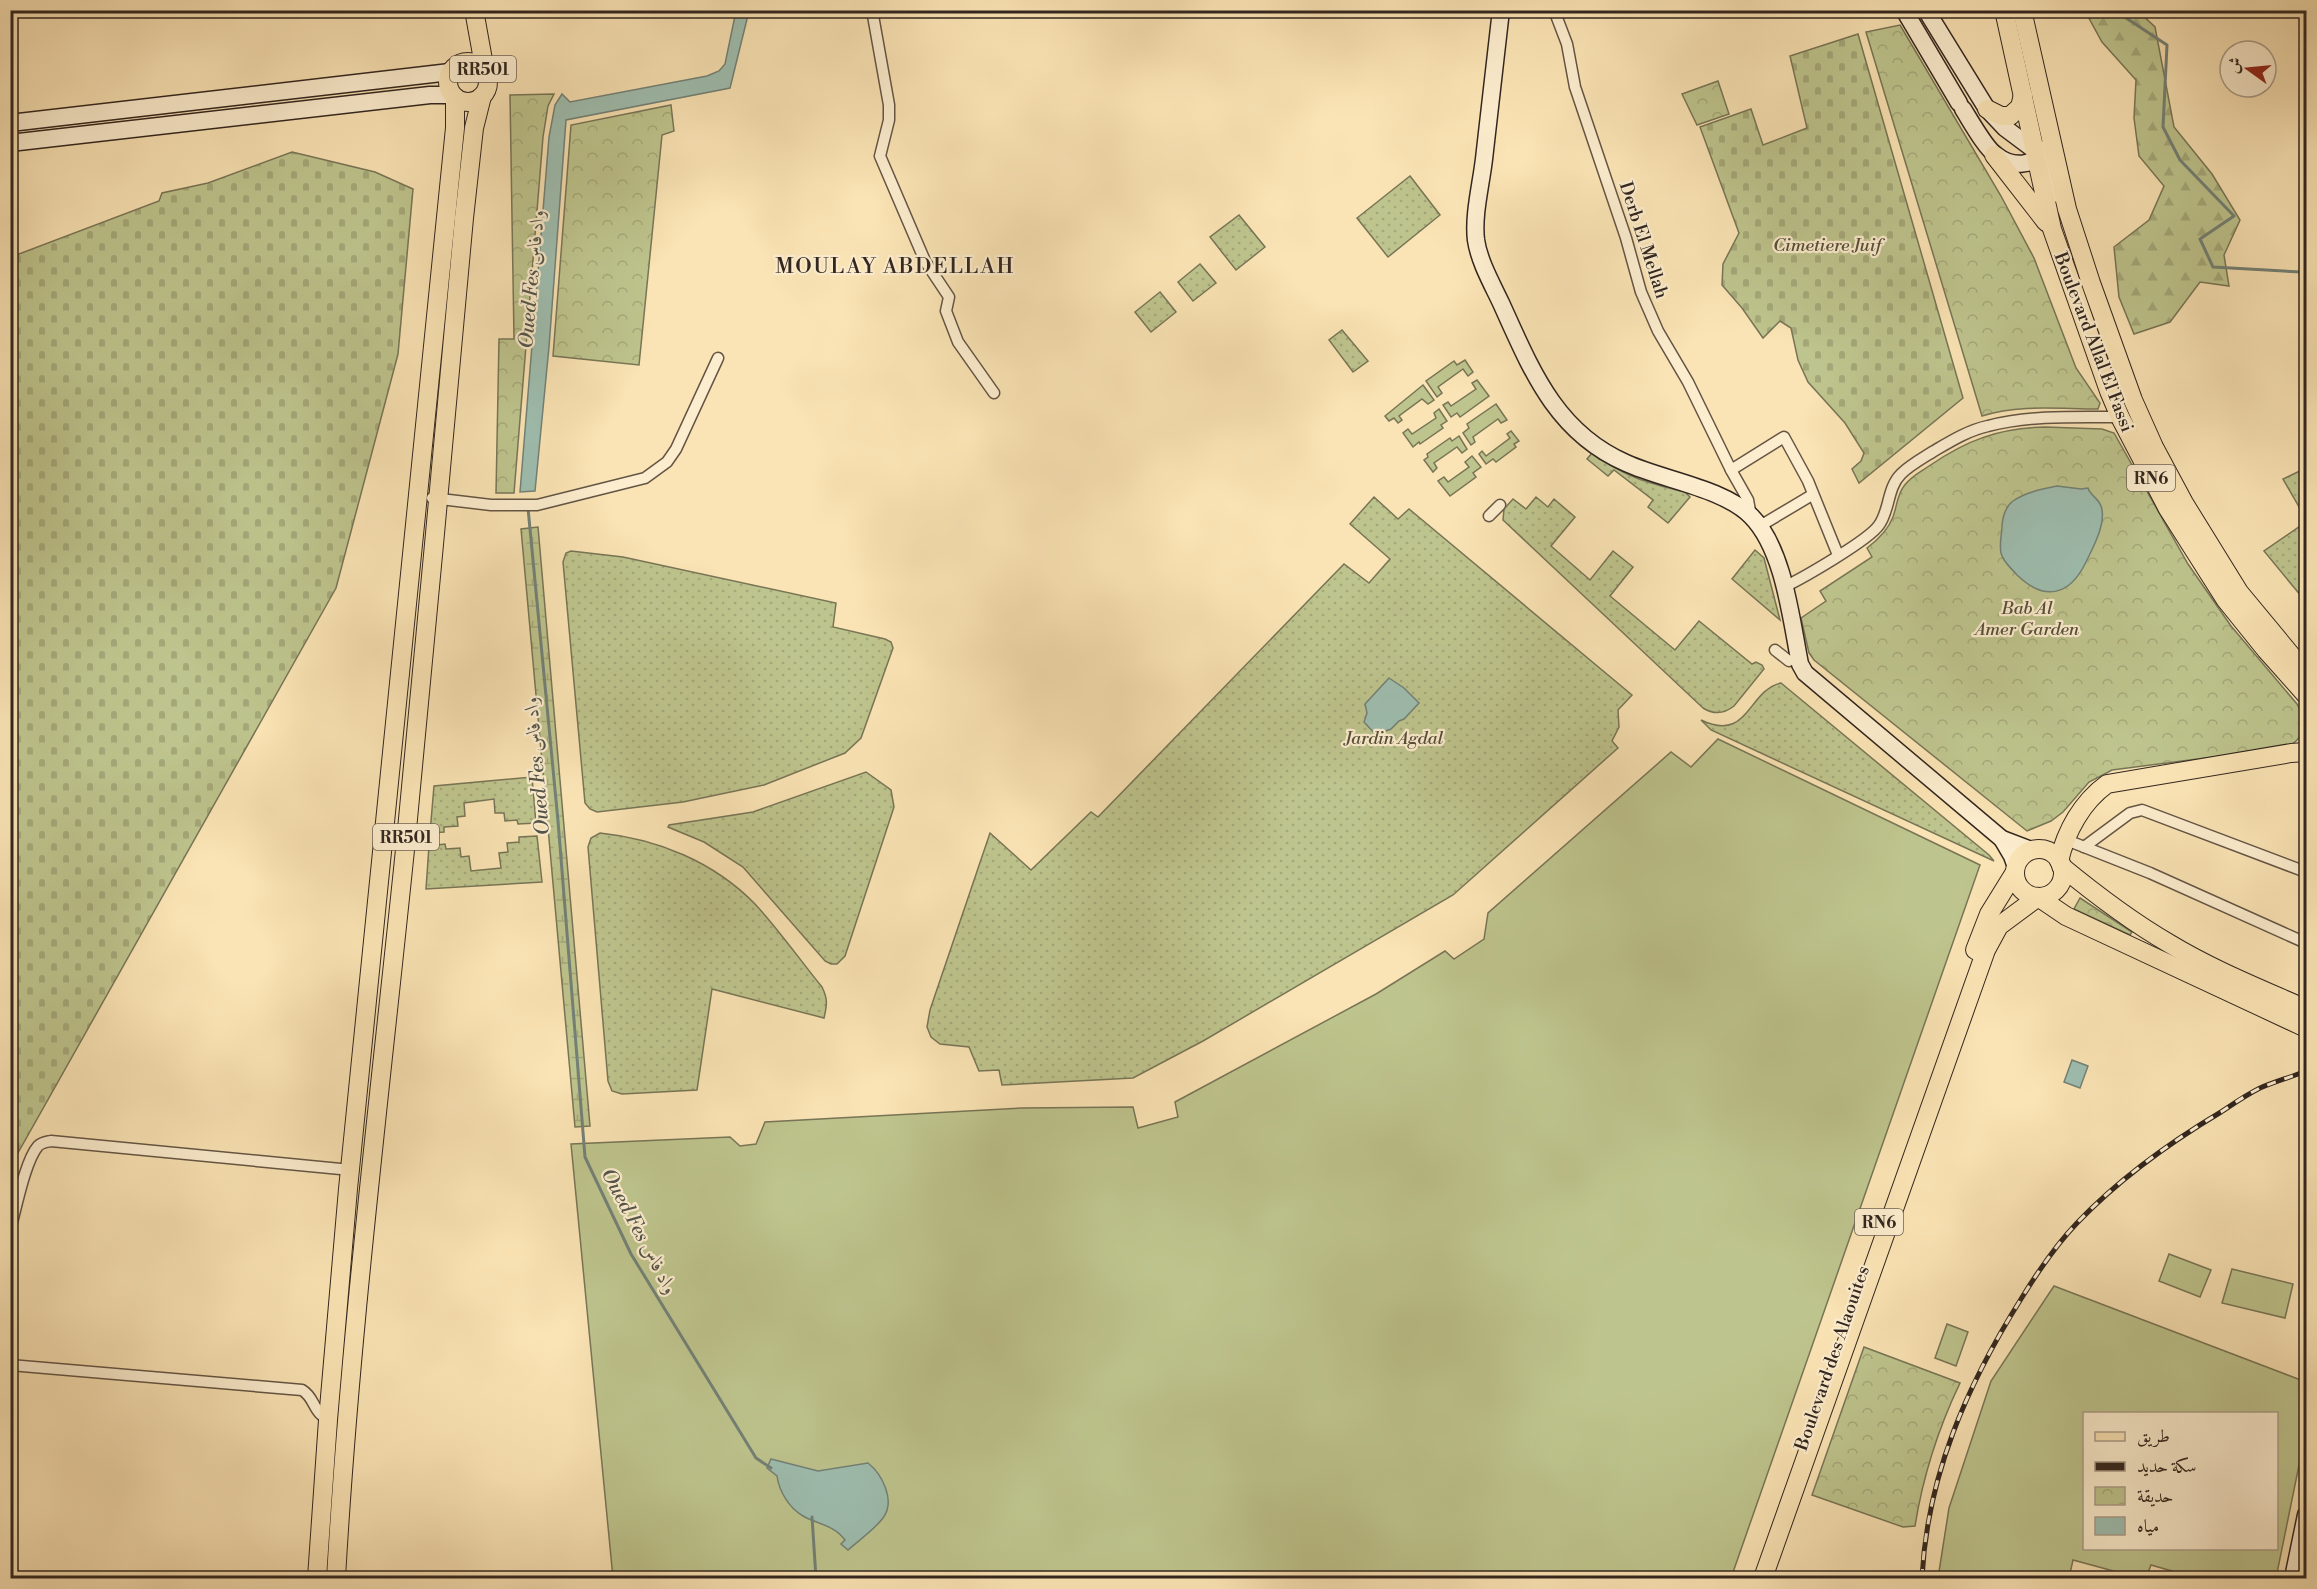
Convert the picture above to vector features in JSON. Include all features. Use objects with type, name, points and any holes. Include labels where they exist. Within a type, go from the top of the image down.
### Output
[{"type":"main road","points":[[1501,10],[1476,241],[1490,278],[1545,394],[1575,428],[1616,459],[1722,497],[1739,505],[1755,521],[1772,547],[1784,586],[1800,664],[1805,674],[2002,839],[2012,856],[2016,879],[2024,892],[2038,897],[2066,916],[2307,1028]]},
{"type":"main road","points":[[1904,10],[1961,106],[1994,155],[2052,229]]},
{"type":"main road","points":[[1926,10],[1987,109],[2033,151],[2067,209]]},
{"type":"main road","name":"Boulevard Allal El Fassi","points":[[2004,10],[2033,151],[2052,229],[2109,391],[2168,509],[2225,599],[2266,650],[2307,695]]},
{"type":"main road","name":"Boulevard Allal El Fassi","points":[[2022,10],[2067,209],[2133,400],[2154,447],[2184,502],[2239,592],[2307,673]]},
{"type":"main road","points":[[455,68],[474,15]]},
{"type":"main road","points":[[474,15],[485,71]]},
{"type":"main road","name":"RR501","points":[[10,123],[455,68],[474,63],[485,71],[488,81],[477,113],[472,147],[403,862],[368,1190],[317,1578]]},
{"type":"main road","name":"RR501","points":[[336,1578],[337,1421],[348,1189],[455,128],[454,96],[448,84],[455,68]]},
{"type":"main road","name":"RR501","points":[[10,143],[430,94],[454,96],[468,102],[482,96]]},
{"type":"main road","points":[[1987,109],[2001,116],[2010,116],[2020,107],[2023,95]]},
{"type":"main road","points":[[1994,155],[2020,164],[2051,135]]},
{"type":"main road","name":"RN6","points":[[2038,897],[2045,896],[2058,888],[2062,873],[2060,863],[2064,839],[2088,801],[2108,784],[2303,747]]},
{"type":"main road","points":[[2002,839],[2054,855],[2084,885],[2170,944],[2194,958],[2307,1010]]},
{"type":"main road","name":"RN6","points":[[2015,869],[2024,854],[2064,839]]},
{"type":"main road","name":"Boulevard des Alaouites","points":[[1754,1578],[1983,927],[2015,869]]},
{"type":"main road","name":"Boulevard des Alaouites","points":[[1763,1578],[1986,950],[1999,926],[2038,897]]},
{"type":"main road","points":[[354,1143],[373,1141]]},
{"type":"main road","points":[[2294,1578],[2307,1515]]},
{"type":"street","points":[[872,10],[889,105],[889,120],[880,156],[925,261],[949,297],[946,311],[958,342],[994,393]]},
{"type":"street","name":"Derb El Mellah","points":[[1554,10],[1567,44],[1575,87],[1626,238],[1641,292],[1658,331],[1688,382],[1748,501],[1755,521]]},
{"type":"street","points":[[417,497],[518,506],[537,505],[645,478],[667,462],[679,443],[718,358]]},
{"type":"street","points":[[1784,586],[1800,579],[1877,528],[1884,516],[1892,489],[1901,474],[1956,438],[1987,426],[2021,420],[2055,417],[2121,417]]},
{"type":"street","points":[[1731,470],[1784,437],[1808,481],[1838,555]]},
{"type":"street","points":[[1755,521],[1812,495]]},
{"type":"street","points":[[1489,516],[1500,505]]},
{"type":"street","points":[[1775,650],[1789,662]]},
{"type":"street","points":[[2084,847],[2130,813],[2142,810],[2307,872]]},
{"type":"street","points":[[2064,839],[2150,873],[2307,943]]},
{"type":"street","points":[[383,859],[403,862]]},
{"type":"street","points":[[10,1230],[30,1160],[37,1147],[43,1142],[351,1170]]},
{"type":"street","points":[[348,1189],[368,1190]]},
{"type":"street","points":[[10,1365],[302,1390],[309,1395],[319,1414],[337,1421]]},
{"type":"green space","points":[[2085,11],[2138,11],[2155,27],[2174,127],[2212,174],[2240,220],[2224,255],[2229,286],[2200,282],[2170,322],[2134,334],[2119,297],[2114,247],[2149,220],[2164,186],[2139,156],[2134,118],[2136,80],[2102,42]]},
{"type":"green space","points":[[1900,25],[2001,196],[2034,258],[2076,368],[2100,403],[2098,409],[2025,409],[1982,416],[1866,32]]},
{"type":"green space","name":"Cimetiere Juif","points":[[1858,34],[1963,398],[1859,483],[1852,469],[1861,461],[1864,453],[1845,423],[1808,382],[1798,360],[1791,328],[1780,321],[1763,338],[1722,285],[1723,264],[1739,233],[1700,127],[1751,109],[1763,145],[1807,128],[1790,56]]},
{"type":"green space","points":[[1718,81],[1729,114],[1697,125],[1682,94]]},
{"type":"green space","points":[[554,94],[548,106],[543,137],[514,493],[496,493],[499,339],[514,339],[510,95]]},
{"type":"green space","points":[[671,105],[674,131],[662,135],[639,365],[553,356],[571,125]]},
{"type":"green space","points":[[292,152],[375,172],[413,189],[398,354],[336,588],[11,1169],[11,257],[159,201],[162,193],[208,183]]},
{"type":"green space","points":[[1410,176],[1440,215],[1388,257],[1357,218]]},
{"type":"green space","points":[[1239,215],[1265,247],[1236,270],[1210,237]]},
{"type":"green space","points":[[1200,264],[1216,283],[1193,301],[1178,282]]},
{"type":"green space","points":[[1160,292],[1176,312],[1151,332],[1135,312]]},
{"type":"green space","points":[[1342,330],[1368,361],[1353,372],[1329,340]]},
{"type":"green space","points":[[1465,360],[1473,372],[1468,376],[1463,369],[1438,387],[1442,393],[1437,397],[1426,381],[1454,361],[1457,365]]},
{"type":"green space","points":[[1477,380],[1489,396],[1460,417],[1457,413],[1451,417],[1443,405],[1448,402],[1451,406],[1476,389],[1472,383]]},
{"type":"green space","points":[[1423,385],[1434,400],[1428,404],[1422,399],[1399,416],[1402,420],[1398,423],[1394,418],[1389,421],[1385,416]]},
{"type":"green space","points":[[1496,404],[1507,420],[1501,423],[1498,419],[1473,437],[1475,442],[1471,445],[1463,433],[1469,428],[1467,424]]},
{"type":"green space","points":[[1439,409],[1447,421],[1441,425],[1443,428],[1413,447],[1403,433],[1408,429],[1412,434],[1436,418],[1434,413]]},
{"type":"green space","name":"Bab Al Amer Garden","points":[[2045,427],[2102,429],[2114,433],[2188,564],[2231,626],[2297,704],[2305,719],[2299,738],[2293,744],[2283,748],[2112,770],[2089,782],[2063,812],[2051,821],[2027,831],[1814,660],[1809,653],[1801,618],[1826,601],[1820,591],[1872,557],[1867,548],[1889,526],[1900,493],[1912,477],[1970,442],[2013,430]]},
{"type":"green space","points":[[1511,431],[1519,441],[1514,444],[1516,447],[1496,462],[1493,459],[1486,464],[1479,454],[1482,451],[1486,456],[1510,438],[1507,434]]},
{"type":"green space","points":[[1459,436],[1467,449],[1462,453],[1457,447],[1434,463],[1437,468],[1433,472],[1424,460],[1428,457],[1427,454],[1450,438],[1452,441]]},
{"type":"green space","points":[[1592,453],[1625,473],[1647,482],[1685,492],[1690,497],[1668,523],[1648,507],[1653,500],[1614,470],[1608,476],[1587,459]]},
{"type":"green space","points":[[1472,456],[1481,467],[1473,473],[1476,477],[1450,496],[1438,481],[1444,477],[1448,482],[1469,467],[1465,462]]},
{"type":"green space","points":[[2306,468],[2306,519],[2283,479]]},
{"type":"green space","name":"Jardin Agdal","points":[[1374,497],[1398,519],[1409,509],[1632,695],[1618,710],[1619,727],[1612,741],[1618,748],[1453,895],[1203,1041],[1133,1078],[1002,1085],[999,1070],[979,1071],[969,1047],[940,1044],[931,1037],[927,1027],[930,1010],[990,833],[1031,870],[1091,812],[1098,817],[1344,564],[1369,583],[1390,559],[1350,524]]},
{"type":"green space","points":[[1536,497],[1548,507],[1554,499],[1575,517],[1551,546],[1590,580],[1613,551],[1633,567],[1610,596],[1675,650],[1699,621],[1752,664],[1756,662],[1762,665],[1764,669],[1734,706],[1719,713],[1703,708],[1503,520],[1504,509],[1513,499],[1526,509]]},
{"type":"green space","points":[[2306,522],[2306,602],[2264,551]]},
{"type":"green space","points":[[538,527],[590,1126],[575,1127],[521,529]]},
{"type":"green space","points":[[1755,550],[1764,558],[1780,620],[1732,579]]},
{"type":"green space","points":[[571,551],[623,557],[836,603],[833,627],[885,639],[891,642],[893,648],[861,738],[845,753],[764,785],[683,802],[597,812],[590,809],[585,803],[563,562],[566,553]]},
{"type":"green space","points":[[1781,683],[1994,861],[1711,730],[1701,720],[1717,725],[1729,725],[1738,721],[1761,695]]},
{"type":"green space","points":[[1718,739],[1980,865],[1731,1578],[613,1578],[571,1144],[730,1137],[740,1146],[756,1144],[765,1122],[1022,1108],[1133,1107],[1138,1128],[1178,1117],[1175,1102],[1376,994],[1445,951],[1454,959],[1484,939],[1488,913],[1671,752],[1691,767]]},
{"type":"green space","points":[[866,772],[891,790],[894,807],[845,956],[837,964],[825,961],[743,867],[704,842],[668,827],[753,812]]},
{"type":"green space","points":[[532,777],[536,823],[518,824],[517,820],[505,821],[504,813],[495,813],[494,799],[464,803],[465,816],[457,817],[458,826],[444,827],[444,832],[430,833],[434,786]]},
{"type":"green space","points":[[600,833],[643,841],[684,855],[722,876],[739,889],[764,914],[822,987],[826,1002],[824,1018],[712,989],[697,1090],[622,1094],[612,1091],[608,1081],[588,847],[591,838]]},
{"type":"green space","points":[[537,836],[542,882],[426,889],[429,846],[445,844],[446,849],[460,848],[461,857],[469,856],[471,871],[501,868],[499,853],[508,852],[507,843],[519,842],[519,837]]},
{"type":"green space","points":[[2080,898],[2132,932],[2130,935],[2074,909]]},
{"type":"green space","points":[[2169,1254],[2211,1270],[2200,1297],[2159,1281]]},
{"type":"green space","points":[[2232,1269],[2293,1284],[2285,1318],[2222,1303]]},
{"type":"green space","points":[[2054,1286],[2306,1382],[2306,1431],[2276,1578],[2196,1578],[2151,1565],[2146,1578],[2139,1578],[2073,1560],[2069,1578],[1938,1578],[1949,1508],[1991,1381]]},
{"type":"green space","points":[[1947,1324],[1968,1332],[1956,1366],[1935,1358]]},
{"type":"green space","points":[[1864,1347],[1960,1383],[1932,1453],[1915,1526],[1903,1527],[1812,1495]]},
{"type":"water","points":[[736,11],[749,11],[730,88],[566,120],[549,347],[535,491],[520,492],[549,137],[555,105],[562,94],[570,102],[707,76],[719,71],[725,64]]},
{"type":"water","points":[[2057,486],[2088,488],[2101,506],[2102,520],[2095,542],[2079,574],[2064,588],[2046,592],[2037,589],[2017,575],[2005,562],[2000,543],[2003,518],[2013,501],[2029,493]]},
{"type":"water","points":[[1389,678],[1404,688],[1419,703],[1404,719],[1378,737],[1364,722],[1367,713],[1365,704]]},
{"type":"water","points":[[2072,1060],[2088,1066],[2080,1088],[2064,1082]]},
{"type":"water","points":[[771,1459],[818,1471],[868,1463],[886,1488],[887,1511],[875,1527],[848,1550],[841,1544],[845,1540],[836,1531],[803,1516],[789,1504],[782,1493],[777,1476],[767,1468]]},
{"type":"waterway","points":[[2114,10],[2167,45],[2163,127],[2180,160],[2234,216],[2200,239],[2213,267],[2301,272],[2306,292]]},
{"type":"waterway","name":"Oued Fes واد فاس","points":[[528,508],[558,821],[585,1157],[631,1254],[756,1458],[771,1468]]},
{"type":"waterway","name":"Oued Fes واد فاس","points":[[812,1517],[816,1578]]},
{"type":"railway","points":[[1922,1578],[1925,1540],[1932,1503],[1953,1432],[1967,1398],[2001,1331],[2054,1250],[2110,1191],[2164,1149],[2255,1091],[2306,1071]]},
{"type":"district","name":"MOULAY ABDELLAH","points":[[895,266]]}]
